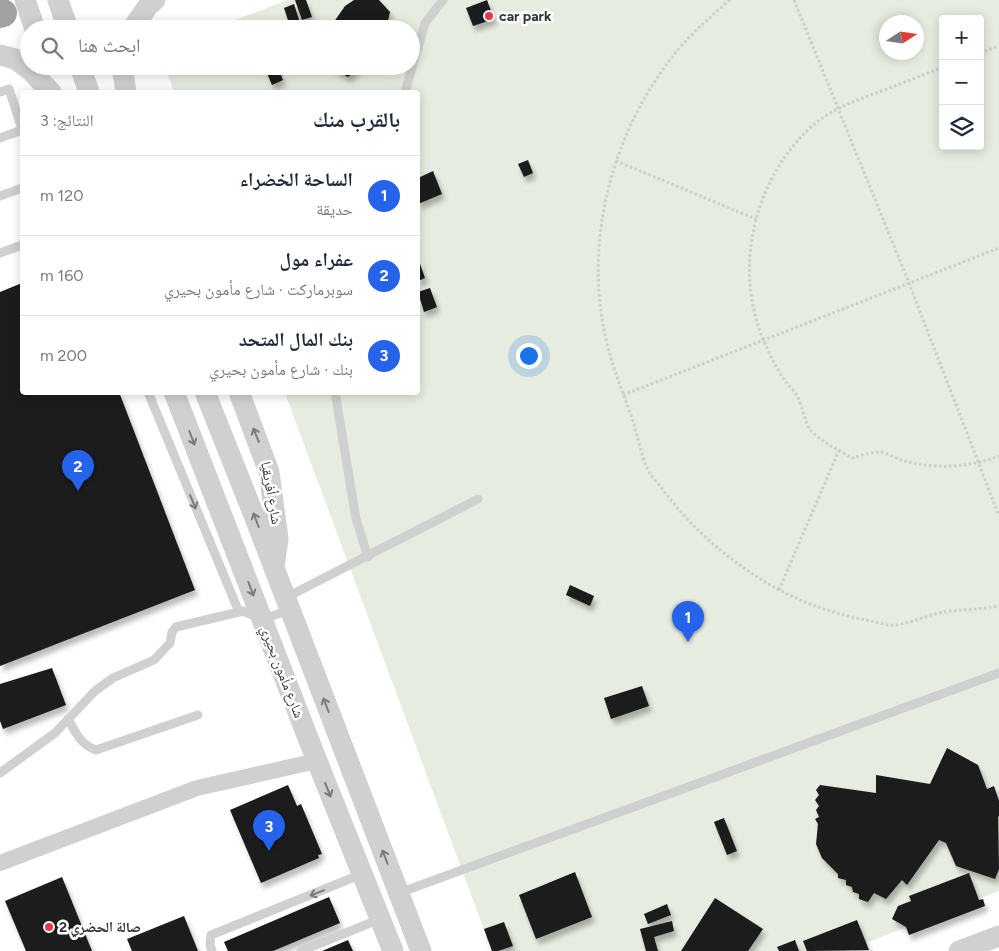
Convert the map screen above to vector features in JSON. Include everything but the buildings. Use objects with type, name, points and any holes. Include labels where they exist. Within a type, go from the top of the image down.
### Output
[{"type":"street","points":[[58,0],[65,20]]},
{"type":"street","points":[[138,20],[148,6],[155,0]]},
{"type":"street","points":[[9,9],[23,20]]},
{"type":"street","points":[[0,55],[15,59],[20,63]]},
{"type":"street","points":[[35,75],[49,90]]},
{"type":"street","points":[[51,75],[55,90]]},
{"type":"street","points":[[83,75],[89,90]]},
{"type":"street","points":[[123,75],[126,90]]},
{"type":"street","name":"شارع مأمون بحيري","points":[[175,395],[393,951]]},
{"type":"street","points":[[206,395],[421,951]]},
{"type":"street","name":"شارع أفريقيا","points":[[240,395],[269,472],[278,539],[274,568]]},
{"type":"street","points":[[0,863],[197,788],[317,761]]},
{"type":"street","points":[[959,951],[999,936]]},
{"type":"lane","points":[[420,38],[424,23],[443,0]]},
{"type":"lane","points":[[406,90],[410,75]]},
{"type":"lane","points":[[0,92],[10,89],[20,115]]},
{"type":"lane","points":[[0,138],[20,131]]},
{"type":"lane","points":[[0,196],[20,189]]},
{"type":"lane","points":[[0,253],[20,246]]},
{"type":"lane","points":[[149,395],[240,612]]},
{"type":"lane","points":[[335,395],[356,519],[368,557]]},
{"type":"lane","points":[[0,773],[55,733],[95,691],[107,682],[154,660],[170,643],[172,632],[176,627],[244,611],[262,619],[368,557],[478,498]]},
{"type":"lane","points":[[399,893],[999,673]]},
{"type":"lane","points":[[68,719],[80,741],[87,747],[96,750],[198,715]]},
{"type":"lane","points":[[212,951],[210,945],[211,935],[362,874]]},
{"type":"lane","points":[[301,951],[380,919]]},
{"type":"path","points":[[730,0],[706,20],[677,51],[652,86],[631,124],[616,161],[604,206],[599,248],[599,292],[605,334],[615,376],[631,416],[648,470],[673,504],[702,536],[736,563],[779,590],[811,604],[851,617],[894,625],[941,612],[999,606]]},
{"type":"path","points":[[794,0],[999,516]]},
{"type":"path","points":[[984,52],[999,46]]},
{"type":"path","points":[[939,70],[832,110],[812,126],[795,144],[780,164],[768,186],[756,219],[750,258],[753,308],[763,340],[782,377],[798,397],[811,430],[852,458],[880,452],[903,460],[927,465],[954,466],[979,463],[999,456]]},
{"type":"path","points":[[616,161],[756,219]]},
{"type":"path","points":[[623,396],[999,248]]},
{"type":"path","points":[[779,590],[839,450]]},
{"type":"shaded area","points":[[287,0],[999,0],[999,891],[845,951],[492,951],[286,395],[420,395],[420,90],[173,90],[168,75],[420,75],[420,20],[235,20]]},
{"type":"place","name":"car park","points":[[489,16]]},
{"type":"place","name":"عفراء مول","points":[[78,491]]},
{"type":"place","name":"الساحة الخضراء","points":[[688,642]]},
{"type":"place","name":"بنك المال المتحد","points":[[269,851]]},
{"type":"place","name":"صالة الحضري 2","points":[[49,927]]}]
